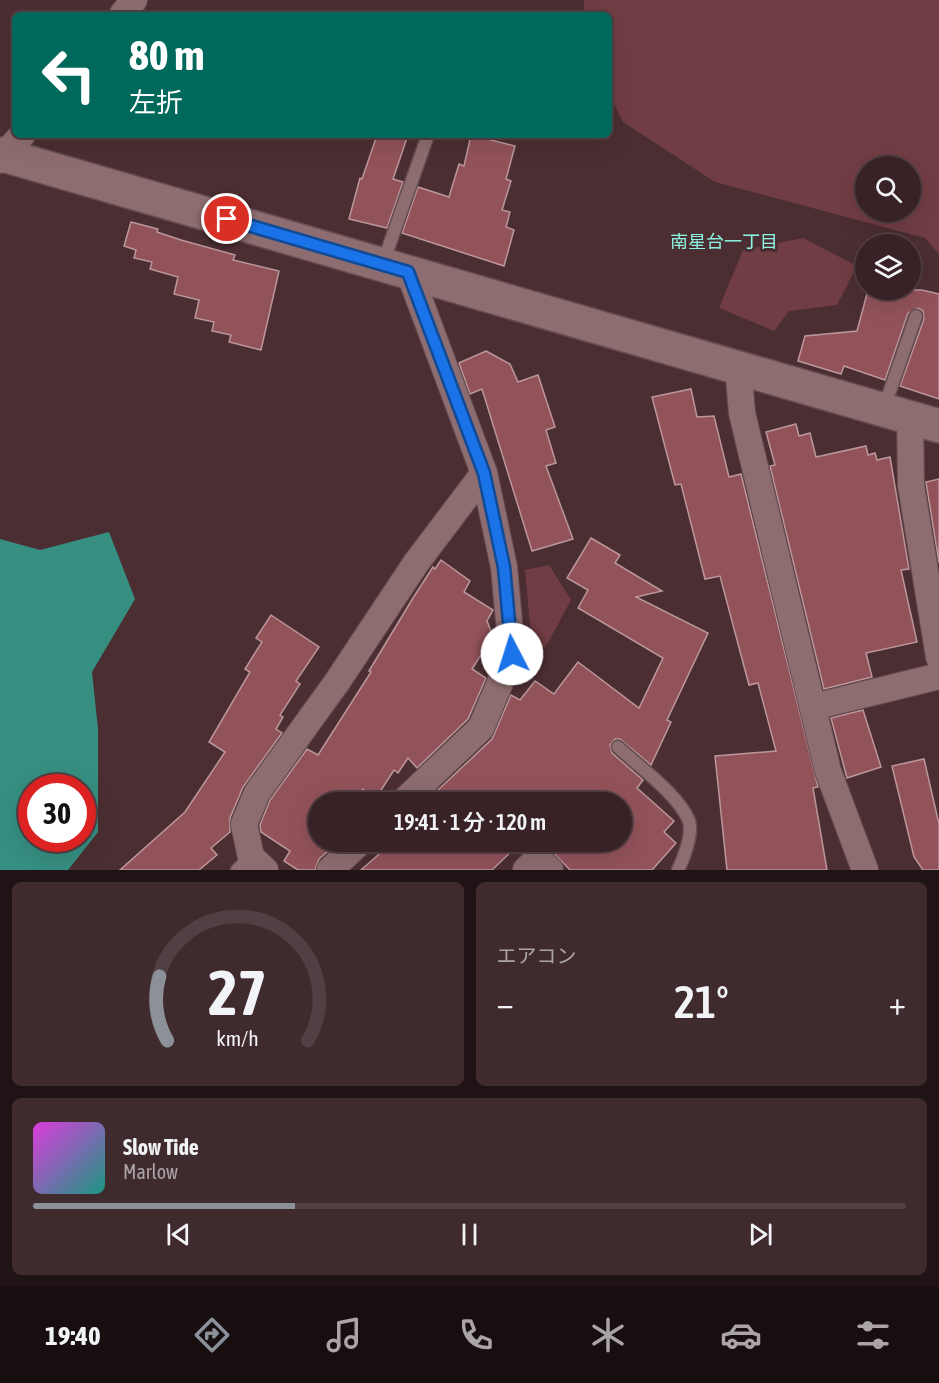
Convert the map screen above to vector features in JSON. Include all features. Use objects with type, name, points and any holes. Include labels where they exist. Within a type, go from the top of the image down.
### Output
[{"type":"street","points":[[7,151],[396,268],[911,418],[911,485],[939,657]]},
{"type":"street","points":[[396,268],[484,473],[504,567],[512,654],[481,728],[414,792]]},
{"type":"street","points":[[738,367],[742,413],[800,642],[828,771],[865,870]]},
{"type":"street","points":[[251,866],[244,824],[257,793],[337,682],[417,563],[484,473]]},
{"type":"street","points":[[813,707],[939,676]]},
{"type":"street","points":[[330,870],[349,852]]},
{"type":"street","points":[[526,870],[538,858],[550,870]]},
{"type":"lane","points":[[396,268],[427,138]]},
{"type":"lane","points":[[911,418],[916,316]]},
{"type":"lane","points":[[618,747],[678,803],[690,823],[685,858],[678,870]]},
{"type":"shaded area","points":[[584,0],[939,0],[939,254],[925,238],[921,237],[921,234],[910,234],[865,222],[921,222],[921,156],[855,156],[855,219],[715,182],[623,122],[612,99],[612,12],[584,12]]},
{"type":"shaded area","points":[[803,238],[855,265],[855,270],[837,305],[789,311],[774,331],[719,308],[743,250]]},
{"type":"shaded area","points":[[109,532],[135,599],[92,672],[98,729],[98,832],[96,835],[96,774],[18,774],[18,852],[82,852],[68,870],[0,870],[0,539],[40,550]]},
{"type":"shaded area","points":[[549,565],[571,600],[545,648],[532,646],[525,570]]},
{"type":"building","points":[[376,138],[407,138],[393,179],[403,182],[387,228],[349,219],[360,178],[362,179]]},
{"type":"building","points":[[470,138],[483,138],[515,146],[506,179],[511,181],[502,210],[510,212],[506,227],[514,230],[504,266],[402,233],[418,187],[449,197],[459,164],[464,166]]},
{"type":"building","points":[[131,222],[158,229],[157,232],[181,240],[235,255],[233,260],[279,271],[261,350],[229,342],[231,335],[212,331],[214,322],[195,318],[199,300],[174,294],[178,277],[150,269],[152,262],[134,258],[136,250],[124,246]]},
{"type":"building","points":[[921,290],[939,294],[939,399],[900,386],[924,319],[923,311],[918,308],[908,313],[885,380],[844,366],[841,374],[798,361],[805,336],[857,331],[865,300],[921,300]]},
{"type":"building","points":[[486,351],[510,364],[518,382],[538,375],[555,427],[546,430],[556,463],[546,466],[573,539],[532,551],[482,389],[470,394],[459,363]]},
{"type":"building","points":[[691,389],[697,417],[714,416],[729,477],[741,474],[818,787],[813,788],[827,870],[727,870],[715,756],[776,751],[758,683],[749,685],[720,576],[705,579],[681,484],[675,485],[652,397]]},
{"type":"building","points":[[796,424],[799,436],[810,433],[816,457],[866,446],[868,455],[875,453],[877,460],[890,457],[909,569],[901,570],[917,642],[866,653],[872,677],[824,689],[770,466],[775,465],[766,432]]},
{"type":"building","points":[[939,479],[939,563],[926,482]]},
{"type":"building","points":[[591,538],[620,555],[615,563],[662,591],[636,597],[708,633],[667,720],[671,722],[651,765],[620,739],[615,739],[610,745],[612,753],[643,780],[637,788],[674,821],[664,832],[676,843],[652,870],[570,870],[553,852],[632,852],[632,792],[440,792],[438,790],[492,739],[511,695],[520,700],[535,681],[554,694],[578,662],[639,708],[663,658],[578,608],[588,590],[567,578]]},
{"type":"building","points":[[441,560],[470,581],[464,592],[493,610],[487,621],[493,636],[472,669],[486,678],[468,719],[417,768],[408,758],[398,773],[394,770],[380,792],[366,792],[363,789],[361,792],[308,792],[308,852],[327,852],[319,859],[315,870],[298,870],[284,861],[290,851],[261,832],[260,825],[270,800],[307,749],[318,755],[371,672],[369,671],[413,598],[433,567],[435,569]]},
{"type":"building","points":[[271,615],[319,647],[296,681],[300,684],[280,715],[283,717],[276,729],[282,733],[243,787],[230,818],[230,832],[211,848],[217,855],[199,870],[120,870],[185,812],[225,752],[209,742],[250,672],[245,669],[262,642],[256,638]]},
{"type":"building","points":[[863,710],[881,767],[847,778],[831,718]]},
{"type":"building","points":[[924,759],[939,824],[939,870],[923,870],[914,857],[892,766]]},
{"type":"building","points":[[382,852],[511,852],[492,870],[361,870]]},
{"type":"district","name":"南星台一丁目","points":[[724,242]]},
{"type":"route","points":[[227,219],[408,272],[484,473],[504,567],[512,654]]}]
